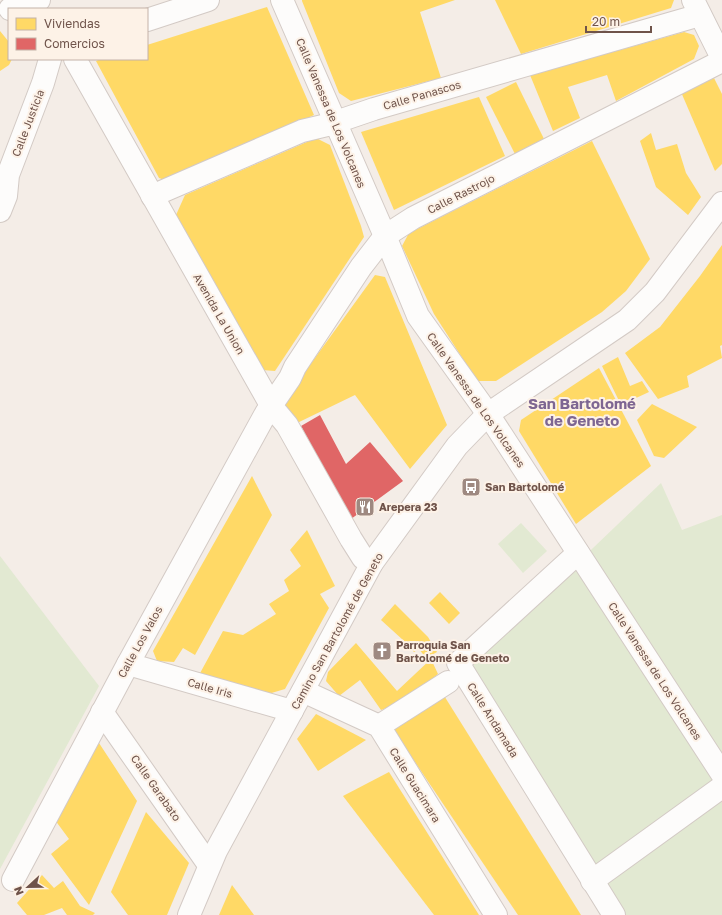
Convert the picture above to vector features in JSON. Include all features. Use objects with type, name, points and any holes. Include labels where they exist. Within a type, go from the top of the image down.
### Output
[{"type":"street","points":[[148,20],[208,0]]},
{"type":"street","name":"Calle Vanessa de Los Volcanes","points":[[282,0],[385,236],[418,316],[488,414],[722,774]]},
{"type":"street","points":[[11,8],[16,6],[44,4]]},
{"type":"street","points":[[697,7],[722,60]]},
{"type":"street","name":"Calle Panascos","points":[[152,196],[302,131],[327,125],[697,7]]},
{"type":"street","name":"Calle Justicia","points":[[0,211],[6,196],[4,179],[43,83],[50,60]]},
{"type":"street","name":"Calle Rastrojo","points":[[272,407],[304,354],[362,267],[385,236],[413,218],[722,60]]},
{"type":"street","points":[[43,83],[57,71],[72,69],[79,65]]},
{"type":"street","name":"Avenida La Union","points":[[79,65],[272,407],[287,425],[351,540],[363,558],[372,563]]},
{"type":"street","name":"Camino San Bartolomé de Geneto","points":[[188,915],[209,865],[372,563],[457,446],[488,414],[627,320],[654,292],[722,203]]},
{"type":"street","name":"Calle Los Valos","points":[[13,880],[128,664],[266,413],[272,407]]},
{"type":"street","name":"Calle Andamada","points":[[578,553],[458,663],[614,915]]},
{"type":"street","name":"Calle Iris","points":[[128,664],[292,711]]},
{"type":"street","points":[[302,691],[379,726],[448,682]]},
{"type":"street","name":"Calle Garabato","points":[[102,712],[209,865]]},
{"type":"street","name":"Calle Guacimara","points":[[379,726],[496,915]]},
{"type":"street","points":[[592,881],[722,787]]},
{"type":"green space","points":[[661,483],[682,530],[722,515],[722,915],[600,915],[459,676]]},
{"type":"green space","points":[[521,523],[547,551],[523,573],[498,544]]},
{"type":"green space","points":[[0,556],[99,686],[0,869]]},
{"type":"building: Viviendas","points":[[302,0],[455,0],[420,12],[441,78],[351,101],[339,93]]},
{"type":"building: Viviendas","points":[[495,0],[674,0],[671,8],[521,54]]},
{"type":"building: Viviendas","points":[[267,7],[314,115],[170,182],[159,178],[96,61],[148,60],[148,45]]},
{"type":"building: Viviendas","points":[[0,31],[8,41],[8,60],[12,60],[9,65],[0,71]]},
{"type":"building: Viviendas","points":[[684,32],[694,35],[699,46],[694,59],[616,101],[607,75],[568,87],[580,118],[553,131],[530,75]]},
{"type":"building: Viviendas","points":[[714,78],[722,94],[722,164],[715,171],[681,92]]},
{"type":"building: Viviendas","points":[[516,82],[545,141],[516,156],[486,97]]},
{"type":"building: Viviendas","points":[[479,97],[505,156],[394,210],[361,132]]},
{"type":"building: Viviendas","points":[[651,133],[656,150],[677,144],[686,173],[701,197],[688,215],[656,187],[640,141]]},
{"type":"building: Viviendas","points":[[316,138],[330,145],[364,237],[275,371],[262,370],[176,215],[185,195]]},
{"type":"building: Viviendas","points":[[592,141],[650,259],[626,291],[602,312],[496,381],[477,381],[434,314],[402,246],[409,233]]},
{"type":"building: Viviendas","points":[[722,245],[722,345],[720,346],[722,358],[687,376],[689,387],[658,399],[625,353],[660,327]]},
{"type":"building: Viviendas","points":[[375,275],[385,277],[447,425],[410,469],[355,395],[295,424],[283,402]]},
{"type":"building: Viviendas","points":[[618,357],[630,386],[642,381],[649,392],[621,405],[602,366]]},
{"type":"building: Viviendas","points":[[599,368],[651,466],[576,524],[519,431],[521,420]]},
{"type":"building: Viviendas","points":[[652,404],[697,427],[664,458],[654,456],[637,420]]},
{"type":"building: Viviendas","points":[[252,476],[272,515],[195,655],[183,648],[174,662],[157,661],[153,651]]},
{"type":"building: Viviendas","points":[[307,530],[335,586],[320,594],[329,608],[285,689],[268,694],[199,675],[223,631],[243,635],[276,614],[269,604],[289,591],[284,580],[301,566],[290,550]]},
{"type":"building: Viviendas","points":[[440,592],[460,613],[449,624],[429,603]]},
{"type":"building: Viviendas","points":[[395,604],[428,637],[437,652],[426,658],[419,649],[414,652],[381,620]]},
{"type":"building: Viviendas","points":[[356,643],[397,691],[431,659],[438,674],[406,701],[381,710],[360,680],[339,696],[326,681],[328,672]]},
{"type":"building: Viviendas","points":[[443,694],[581,915],[518,915],[392,728]]},
{"type":"building: Viviendas","points":[[316,714],[366,740],[318,771],[297,739]]},
{"type":"building: Viviendas","points":[[99,743],[137,801],[89,905],[51,854],[69,839],[55,820]]},
{"type":"building: Viviendas","points":[[389,772],[479,915],[434,915],[343,796]]},
{"type":"building: Viviendas","points":[[146,812],[189,863],[167,915],[128,915],[111,892]]},
{"type":"building: Viviendas","points":[[42,875],[54,888],[63,881],[80,906],[95,913],[93,915],[67,915],[62,908],[44,915],[27,915],[17,903]]},
{"type":"building: Viviendas","points":[[232,885],[254,915],[219,915]]},
{"type":"building: Comercios","points":[[320,415],[346,464],[370,442],[403,481],[351,519],[301,426]]},
{"type":"place","name":"San Bartolomé","points":[[471,487]]},
{"type":"place","name":"Arepera 23","points":[[365,507]]},
{"type":"place","name":"Parroquia San Bartolomé de Geneto","points":[[382,651]]},
{"type":"district","name":"San Bartolomé de Geneto","points":[[582,412]]}]
